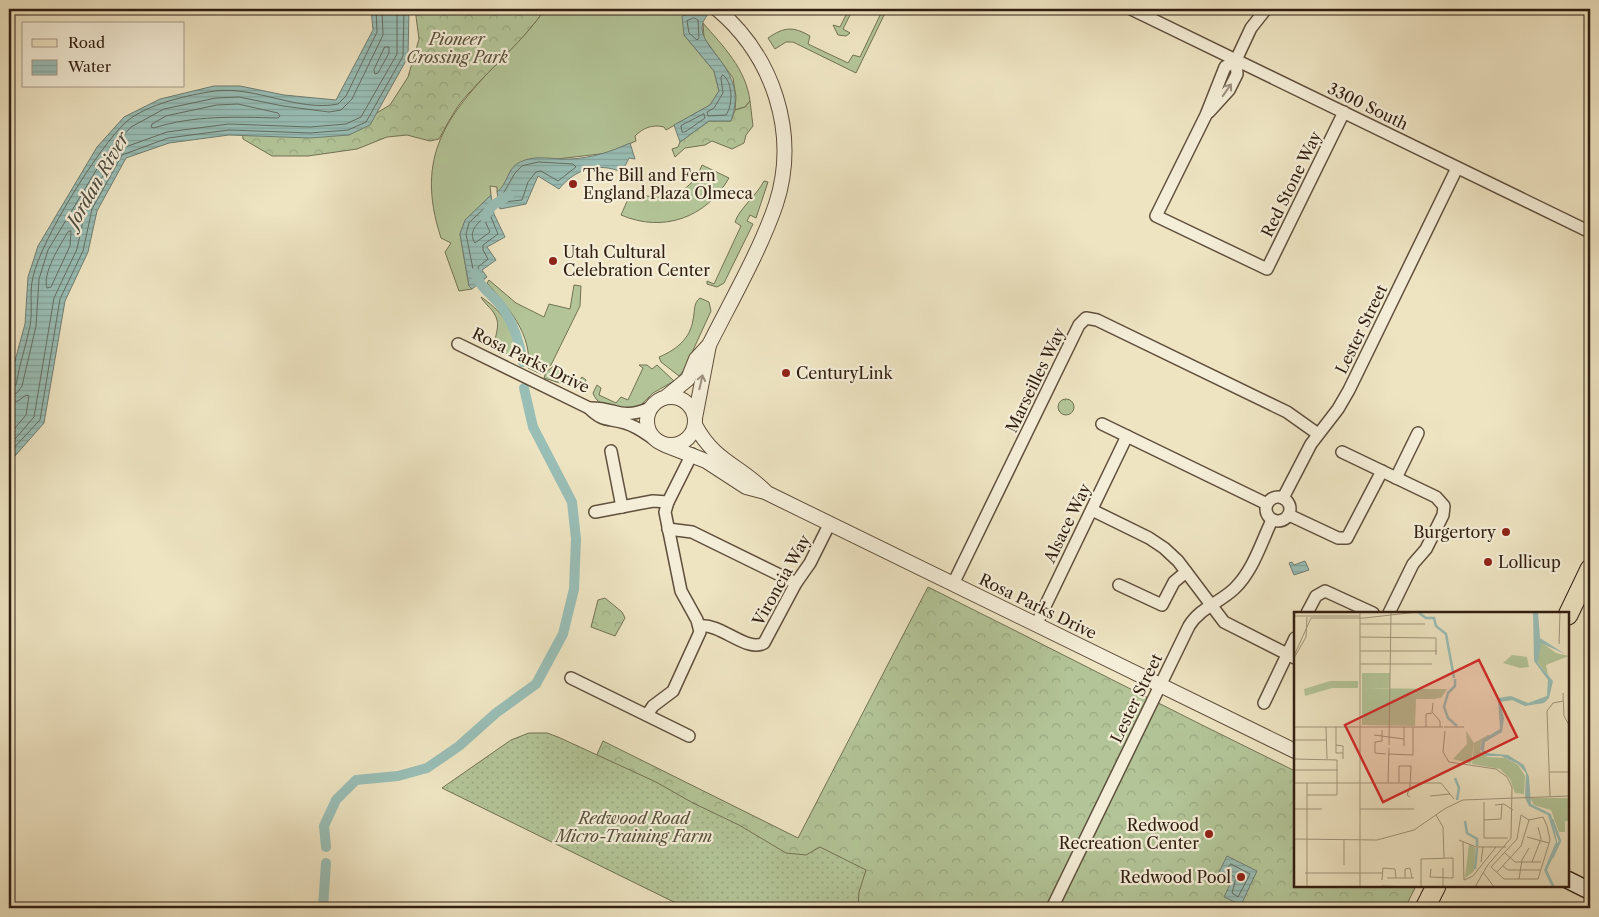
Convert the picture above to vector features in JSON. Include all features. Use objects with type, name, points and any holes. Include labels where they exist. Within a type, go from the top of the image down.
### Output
[{"type":"main road","points":[[1569,613],[1590,569]]},
{"type":"main road","points":[[1569,880],[1590,891]]},
{"type":"main road","points":[[1425,908],[1436,887]]},
{"type":"street","points":[[666,397],[688,379],[696,360],[709,345],[770,218],[780,189],[784,159],[781,118],[768,75],[746,37],[717,9]]},
{"type":"street","name":"3300 South","points":[[1131,9],[1590,232]]},
{"type":"street","points":[[1236,60],[1251,28],[1266,9]]},
{"type":"street","name":"Red Stone Way","points":[[1236,60],[1237,74],[1229,90],[1206,115],[1156,216],[1267,269],[1344,112]]},
{"type":"street","name":"Lester Street","points":[[1283,498],[1305,453],[1338,409],[1349,390],[1457,168]]},
{"type":"street","name":"Marseilles Way","points":[[953,584],[1079,325],[1086,318],[1097,320],[1287,412],[1318,434]]},
{"type":"street","name":"Rosa Parks Drive","points":[[458,344],[589,408],[598,417],[609,421],[626,423],[660,442],[692,454],[746,487],[765,492],[830,523],[1294,751]]},
{"type":"street","points":[[695,422],[694,412],[685,401],[673,397],[660,399],[650,408],[646,421],[650,433],[660,442],[672,446],[690,437],[695,422],[709,345]]},
{"type":"street","name":"Rosa Parks Drive","points":[[589,408],[602,408],[626,415],[650,408]]},
{"type":"street","name":"Rosa Parks Drive","points":[[695,422],[708,447],[752,478],[765,492]]},
{"type":"street","points":[[1102,424],[1267,504]]},
{"type":"street","points":[[1396,478],[1418,432]]},
{"type":"street","name":"Alsace Way","points":[[1036,625],[1127,436]]},
{"type":"street","points":[[610,451],[622,506]]},
{"type":"street","points":[[1342,452],[1439,499],[1444,506],[1443,515],[1426,549],[1413,564],[1389,612]]},
{"type":"street","points":[[647,715],[653,706],[674,689],[700,634],[700,626],[681,591],[665,512],[668,502],[692,454]]},
{"type":"street","points":[[1289,514],[1338,538],[1347,538],[1382,471]]},
{"type":"street","points":[[1283,498],[1288,504],[1289,514],[1280,521],[1272,520],[1267,515],[1267,504],[1272,499],[1283,498]]},
{"type":"street","points":[[595,512],[653,501],[668,502]]},
{"type":"street","points":[[1092,510],[1156,542],[1178,561],[1210,605],[1227,624],[1291,656]]},
{"type":"street","name":"Lester Street","points":[[1052,908],[1188,626],[1199,613],[1228,594],[1240,582],[1272,520]]},
{"type":"street","name":"Vironcia Way","points":[[700,626],[712,626],[751,644],[760,645],[770,635],[796,583],[810,564],[830,523]]},
{"type":"street","points":[[668,528],[692,532],[796,583]]},
{"type":"street","points":[[1119,585],[1162,605],[1174,582],[1186,572]]},
{"type":"street","points":[[1308,612],[1318,594],[1325,591],[1371,612]]},
{"type":"street","points":[[1264,703],[1291,656],[1294,642]]},
{"type":"street","points":[[571,678],[689,736]]},
{"type":"green space","name":"Pioneer Crossing Park","points":[[415,9],[545,9],[518,42],[464,98],[439,139],[430,141],[407,135],[387,137],[357,149],[308,156],[272,156],[243,139],[242,128],[365,120],[390,105],[408,77],[419,39]]},
{"type":"green space","points":[[545,9],[684,9],[692,13],[684,35],[714,71],[719,91],[710,105],[666,130],[660,126],[648,127],[635,136],[636,141],[608,153],[557,159],[511,170],[502,189],[497,192],[497,187],[490,186],[491,195],[465,221],[460,234],[469,286],[472,289],[459,291],[445,252],[451,243],[441,238],[434,209],[431,183],[434,160],[441,138],[466,98],[525,34]]},
{"type":"green space","points":[[849,9],[853,9],[843,29],[850,33],[846,36],[838,35],[833,25],[840,27]]},
{"type":"green space","points":[[883,9],[887,9],[856,73],[793,42],[786,42],[775,49],[768,38],[784,30],[793,29],[810,36],[808,44],[848,63],[853,55],[860,57]]},
{"type":"green space","points":[[703,23],[739,68],[748,89],[750,101],[745,107],[735,110],[736,97],[733,78],[704,38]]},
{"type":"green space","points":[[750,101],[753,126],[746,135],[744,143],[732,149],[712,141],[705,145],[685,148],[675,157],[672,149],[678,147],[680,142],[709,121],[731,121],[735,110],[745,107]]},
{"type":"green space","points":[[702,165],[729,178],[719,192],[696,212],[668,222],[637,220],[621,215],[632,190],[653,197],[673,195],[690,184]]},
{"type":"green space","points":[[764,181],[768,182],[756,218],[750,215],[747,221],[753,224],[724,283],[717,287],[707,284],[707,281],[714,284],[741,226],[735,222],[737,217]]},
{"type":"green space","points":[[489,280],[516,303],[544,317],[549,304],[570,309],[574,285],[581,286],[580,306],[551,365],[542,370],[541,374],[528,368],[527,344],[510,311],[487,283]]},
{"type":"green space","points":[[481,297],[494,307],[506,321],[515,337],[517,353],[500,354],[497,350],[495,342],[497,320],[494,313]]},
{"type":"green space","points":[[700,298],[709,302],[711,311],[684,370],[679,376],[661,362],[659,357],[681,343],[689,333],[694,317],[695,305]]},
{"type":"green space","points":[[555,365],[562,368],[559,375],[577,384],[582,377],[586,380],[585,383],[576,388],[544,378],[546,372]]},
{"type":"green space","points":[[639,365],[647,365],[652,369],[657,365],[674,381],[653,393],[638,408],[606,406],[596,399],[593,393],[597,385],[601,388],[599,395],[616,403],[621,397],[628,400],[643,368]]},
{"type":"green space","points":[[1066,399],[1074,407],[1066,415],[1058,407]]},
{"type":"green space","points":[[928,587],[1294,771],[1294,887],[1416,887],[1405,908],[688,908],[557,844],[603,741],[798,838]]},
{"type":"green space","points":[[605,598],[622,612],[625,618],[615,636],[591,627],[598,600]]},
{"type":"green space","name":"Redwood Road Micro-Training Farm","points":[[529,733],[547,733],[558,737],[656,782],[693,803],[739,825],[786,853],[806,855],[820,847],[866,870],[859,892],[858,908],[686,908],[442,788],[511,740]]},
{"type":"water","name":"Jordan River","points":[[371,9],[409,9],[408,57],[370,125],[349,135],[310,138],[229,135],[169,143],[126,158],[97,211],[88,252],[65,301],[44,423],[15,456],[9,458],[9,401],[13,368],[25,324],[28,277],[38,246],[97,147],[124,117],[160,99],[214,86],[240,86],[284,95],[336,100],[373,30]]},
{"type":"water","points":[[695,9],[711,9],[703,22],[702,32],[706,41],[729,73],[734,87],[735,102],[731,121],[709,121],[680,142],[674,125],[710,105],[719,91],[714,71],[684,35],[682,16],[692,13]]},
{"type":"water","points":[[630,143],[635,159],[629,158],[622,172],[604,168],[587,169],[572,176],[559,189],[538,176],[526,204],[500,209],[497,192],[501,189],[512,168],[520,162],[532,158],[564,159],[593,156]]},
{"type":"water","points":[[491,195],[494,214],[505,237],[487,247],[496,260],[482,270],[487,277],[472,289],[469,286],[460,234],[465,220]]},
{"type":"water","points":[[1305,561],[1309,570],[1294,575],[1289,563],[1292,562],[1294,565]]},
{"type":"water","points":[[1227,856],[1257,871],[1241,905],[1224,897],[1232,880],[1223,876],[1221,878],[1217,876]]},
{"type":"waterway","points":[[484,217],[492,206],[509,195]]},
{"type":"waterway","points":[[475,273],[483,287],[501,306],[513,326],[523,362]]},
{"type":"waterway","points":[[326,847],[324,826],[336,800],[356,780],[398,776],[427,768],[459,746],[496,713],[536,684],[563,634],[574,589],[576,539],[572,502],[533,427],[524,388]]},
{"type":"waterway","points":[[323,908],[326,863]]},
{"type":"place","name":"The Bill and Fern England Plaza Olmeca","points":[[573,184]]},
{"type":"place","name":"Utah Cultural Celebration Center","points":[[553,261]]},
{"type":"place","name":"CenturyLink","points":[[786,373]]},
{"type":"place","name":"Burgertory","points":[[1506,532]]},
{"type":"place","name":"Lollicup","points":[[1488,562]]},
{"type":"place","name":"Redwood Recreation Center","points":[[1209,834]]},
{"type":"place","name":"Redwood Pool","points":[[1241,877]]}]
